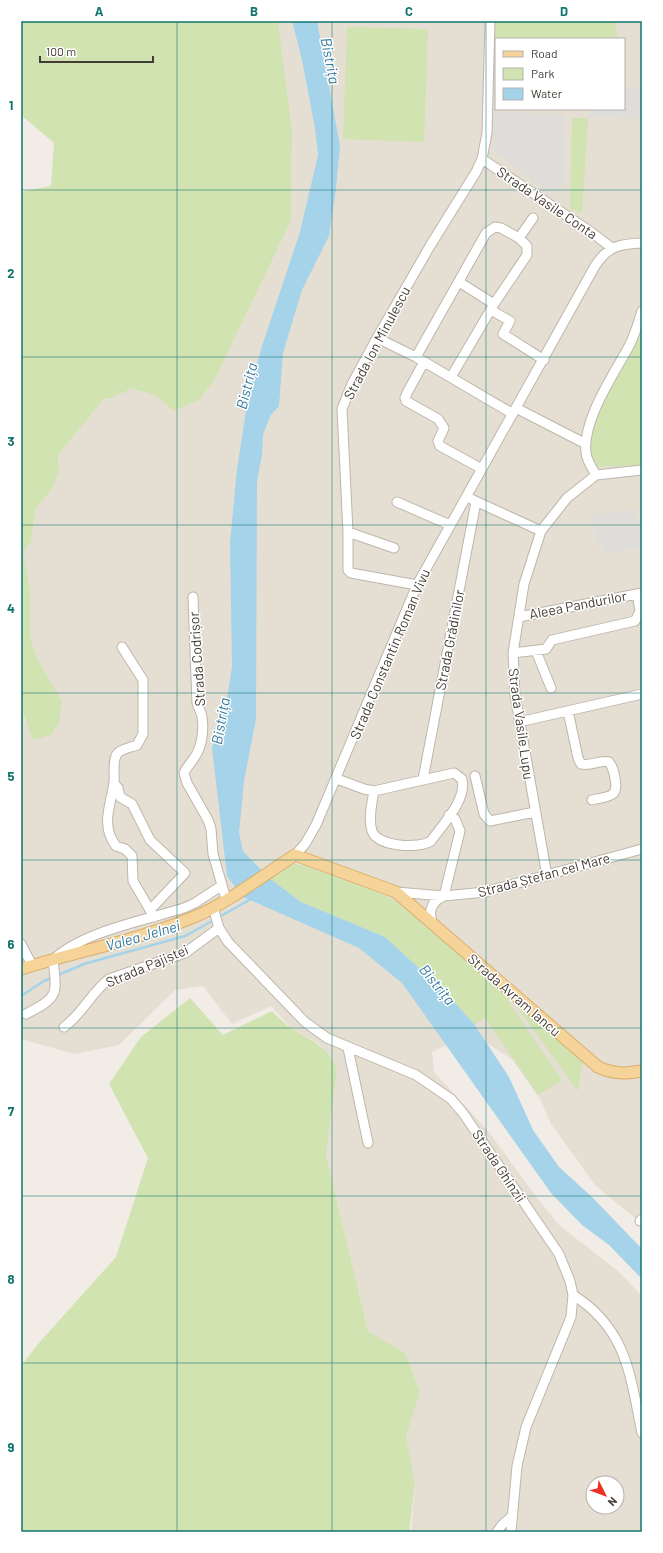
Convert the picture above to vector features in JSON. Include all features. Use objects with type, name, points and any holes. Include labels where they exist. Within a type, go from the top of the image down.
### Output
[{"type":"main road","points":[[26,967],[157,930],[214,910],[226,899],[295,855]]},
{"type":"main road","name":"Strada Ștefan cel Mare","points":[[295,855],[396,892]]},
{"type":"main road","name":"Strada Avram Iancu","points":[[396,892],[598,1067],[609,1072],[629,1073],[642,1071]]},
{"type":"street","name":"Strada Ion Minulescu","points":[[417,585],[349,572],[347,567],[348,532],[342,409],[352,384],[376,338],[430,246],[476,172],[482,159],[487,133],[490,21]]},
{"type":"street","name":"Strada Vasile Conta","points":[[482,159],[591,232],[612,248]]},
{"type":"street","points":[[519,238],[533,218]]},
{"type":"street","points":[[451,377],[492,307],[527,254],[527,246],[519,238],[501,228],[491,228],[486,233],[420,359],[405,398],[406,401],[441,422],[444,428],[438,441],[440,446],[482,469]]},
{"type":"street","points":[[612,248],[626,244],[642,243]]},
{"type":"street","name":"Strada Constantin Roman Vivu","points":[[295,855],[305,844],[316,825],[337,779],[417,585],[544,360],[595,266],[602,256],[612,248]]},
{"type":"street","points":[[459,282],[510,321],[503,334],[544,360]]},
{"type":"street","points":[[642,311],[636,331],[593,414],[586,444],[586,455],[596,475],[642,470]]},
{"type":"street","points":[[376,338],[420,359],[514,411],[586,444]]},
{"type":"street","name":"Strada Vasile Lupu","points":[[547,876],[519,722],[515,695],[513,653],[524,584],[541,531],[567,498],[596,475]]},
{"type":"street","points":[[466,497],[541,531]]},
{"type":"street","points":[[397,502],[450,525]]},
{"type":"street","name":"Strada Grădinilor","points":[[423,779],[476,502]]},
{"type":"street","points":[[348,532],[394,548]]},
{"type":"street","name":"Aleea Pandurilor","points":[[513,653],[547,649],[552,640],[635,621],[640,611],[639,594],[519,617]]},
{"type":"street","name":"Strada Codrișor","points":[[193,597],[197,703],[202,716],[202,727],[200,748],[195,758],[188,764],[184,773],[187,783],[208,820],[211,829],[213,854],[226,899]]},
{"type":"street","points":[[122,647],[143,680],[143,734],[137,745],[123,749],[116,756],[114,783],[109,800],[107,822],[108,833],[116,846],[125,849],[132,856],[133,881],[152,914]]},
{"type":"street","points":[[536,651],[551,688]]},
{"type":"street","points":[[519,722],[642,694]]},
{"type":"street","points":[[568,711],[578,758],[581,764],[587,765],[605,761],[610,762],[613,768],[617,787],[616,792],[611,796],[592,800]]},
{"type":"street","points":[[337,779],[374,791],[454,773],[462,778],[464,789],[461,798],[431,841],[424,845],[415,846],[384,842],[372,832],[371,825],[374,791]]},
{"type":"street","points":[[475,776],[484,814],[490,821],[535,812]]},
{"type":"street","points":[[114,783],[118,788],[120,798],[132,804],[150,840],[185,873],[152,914]]},
{"type":"street","points":[[432,922],[430,909],[433,903],[444,896],[460,831],[455,819],[449,815]]},
{"type":"street","name":"Strada Ștefan cel Mare","points":[[396,892],[444,896],[485,892],[642,849]]},
{"type":"street","points":[[26,1014],[50,1000],[54,994],[56,986],[53,960],[62,951],[91,937],[152,914],[195,903],[221,886]]},
{"type":"street","name":"Strada Ghinzii","points":[[214,910],[218,926],[228,942],[305,1022],[326,1038],[416,1075],[451,1099],[464,1114],[559,1254],[570,1280],[573,1295],[571,1317],[526,1427],[517,1466],[511,1532]]},
{"type":"street","name":"Strada Pajiștei","points":[[64,1027],[74,1020],[97,990],[109,980],[185,953],[218,926]]},
{"type":"street","points":[[21,944],[26,967]]},
{"type":"street","points":[[348,1048],[368,1143]]},
{"type":"street","points":[[573,1295],[587,1304],[601,1317],[609,1326],[617,1340],[630,1372],[642,1432]]},
{"type":"street","points":[[497,1532],[502,1524],[512,1516]]},
{"type":"shaded area","points":[[278,21],[642,21],[642,1224],[595,1185],[551,1124],[540,1099],[512,1059],[471,1033],[432,1052],[434,1072],[489,1132],[534,1194],[559,1225],[619,1272],[642,1296],[642,1532],[506,1532],[506,1528],[497,1527],[494,1532],[411,1532],[415,1483],[406,1437],[420,1392],[405,1353],[368,1331],[326,1155],[337,1070],[320,1045],[291,1028],[271,1006],[232,1024],[203,986],[175,990],[119,1045],[74,1054],[21,1039],[21,707],[26,723],[62,701],[37,658],[30,637],[30,590],[23,552],[31,542],[36,508],[52,489],[59,471],[58,455],[104,399],[113,398],[117,394],[125,393],[129,388],[155,395],[174,411],[199,400],[214,381],[291,221],[292,131]]},
{"type":"shaded area","points":[[625,89],[642,89],[642,119],[589,117],[590,110],[625,110]]},
{"type":"shaded area","points":[[493,112],[564,114],[564,186],[556,187],[553,193],[548,192],[493,150]]},
{"type":"shaded area","points":[[637,510],[641,548],[604,553],[602,546],[596,547],[592,514]]},
{"type":"green space","points":[[21,21],[278,21],[292,131],[291,221],[214,381],[199,400],[174,411],[155,395],[129,388],[125,393],[117,394],[113,398],[104,399],[58,455],[59,471],[52,489],[36,508],[31,542],[23,552],[30,590],[30,637],[37,658],[62,701],[59,723],[51,735],[33,740],[21,707],[21,192],[51,186],[54,143],[21,115]]},
{"type":"green space","points":[[493,21],[615,21],[618,38],[495,38],[495,48],[493,48]]},
{"type":"green space","points":[[347,27],[428,29],[424,142],[343,139]]},
{"type":"green space","points":[[572,118],[588,118],[582,213],[570,209]]},
{"type":"green space","points":[[642,332],[642,465],[597,467],[590,447],[592,430],[597,415],[611,386]]},
{"type":"green space","points":[[291,863],[305,866],[385,895],[404,906],[583,1059],[578,1091],[511,999],[508,1001],[562,1080],[538,1095],[485,1018],[474,1024],[447,994],[385,937],[301,902],[269,878]]},
{"type":"green space","points":[[190,998],[223,1035],[272,1011],[288,1026],[324,1049],[337,1070],[326,1155],[368,1331],[405,1353],[420,1392],[406,1437],[415,1483],[409,1532],[21,1532],[21,1366],[39,1343],[116,1257],[148,1158],[109,1084],[141,1037]]},
{"type":"water","name":"Bistrița","points":[[292,21],[317,21],[340,146],[329,236],[302,290],[283,353],[279,406],[270,416],[263,435],[262,455],[257,481],[256,719],[244,781],[239,833],[243,851],[269,878],[301,902],[385,937],[447,994],[474,1024],[509,1077],[533,1130],[559,1167],[593,1198],[642,1249],[642,1279],[609,1245],[582,1225],[551,1193],[402,983],[359,948],[243,897],[227,876],[212,748],[227,699],[232,666],[230,543],[237,469],[248,398],[262,346],[300,232],[318,155],[315,128],[302,60]]},
{"type":"waterway","name":"Valea Jelnei","points":[[219,917],[253,898]]},
{"type":"waterway","name":"Valea Jelnei","points":[[21,996],[44,981],[84,964],[185,936],[214,920]]}]
